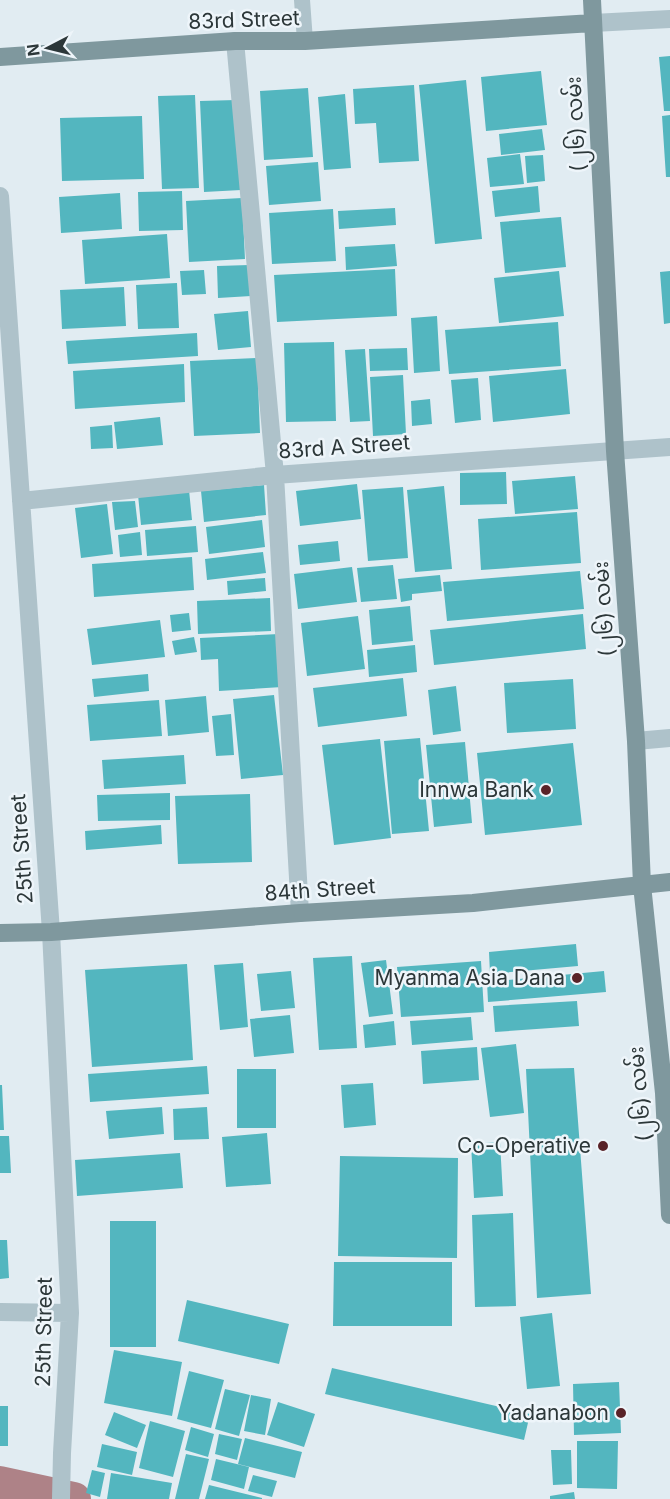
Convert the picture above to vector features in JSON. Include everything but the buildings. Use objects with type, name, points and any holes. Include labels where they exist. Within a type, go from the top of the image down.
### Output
[{"type":"main road","name":"(၂၆) လမ်း","points":[[592,0],[615,451],[636,741],[642,885],[667,1085],[670,1215]]},
{"type":"main road","name":"83rd Street","points":[[0,57],[235,41],[305,41],[593,23]]},
{"type":"main road","points":[[642,885],[670,882]]},
{"type":"main road","name":"84th Street","points":[[0,933],[51,932],[300,913],[473,903],[642,885]]},
{"type":"street","name":"83rd Street","points":[[593,23],[670,19]]},
{"type":"street","points":[[235,41],[276,475],[300,913]]},
{"type":"street","name":"25th Street","points":[[0,196],[51,932],[70,1313],[62,1453],[62,1499]]},
{"type":"street","name":"83rd A Street","points":[[21,501],[276,475],[670,447]]},
{"type":"street","points":[[636,741],[670,738]]},
{"type":"street","points":[[0,1312],[70,1313]]},
{"type":"lane","points":[[302,0],[305,41]]},
{"type":"waterway","points":[[0,1483],[74,1499]]},
{"type":"place","name":"Innwa Bank","points":[[546,790]]},
{"type":"place","name":"Myanma Asia Dana","points":[[577,978]]},
{"type":"place","name":"Co-Operative","points":[[603,1146]]},
{"type":"place","name":"Yadanabon","points":[[621,1413]]}]
